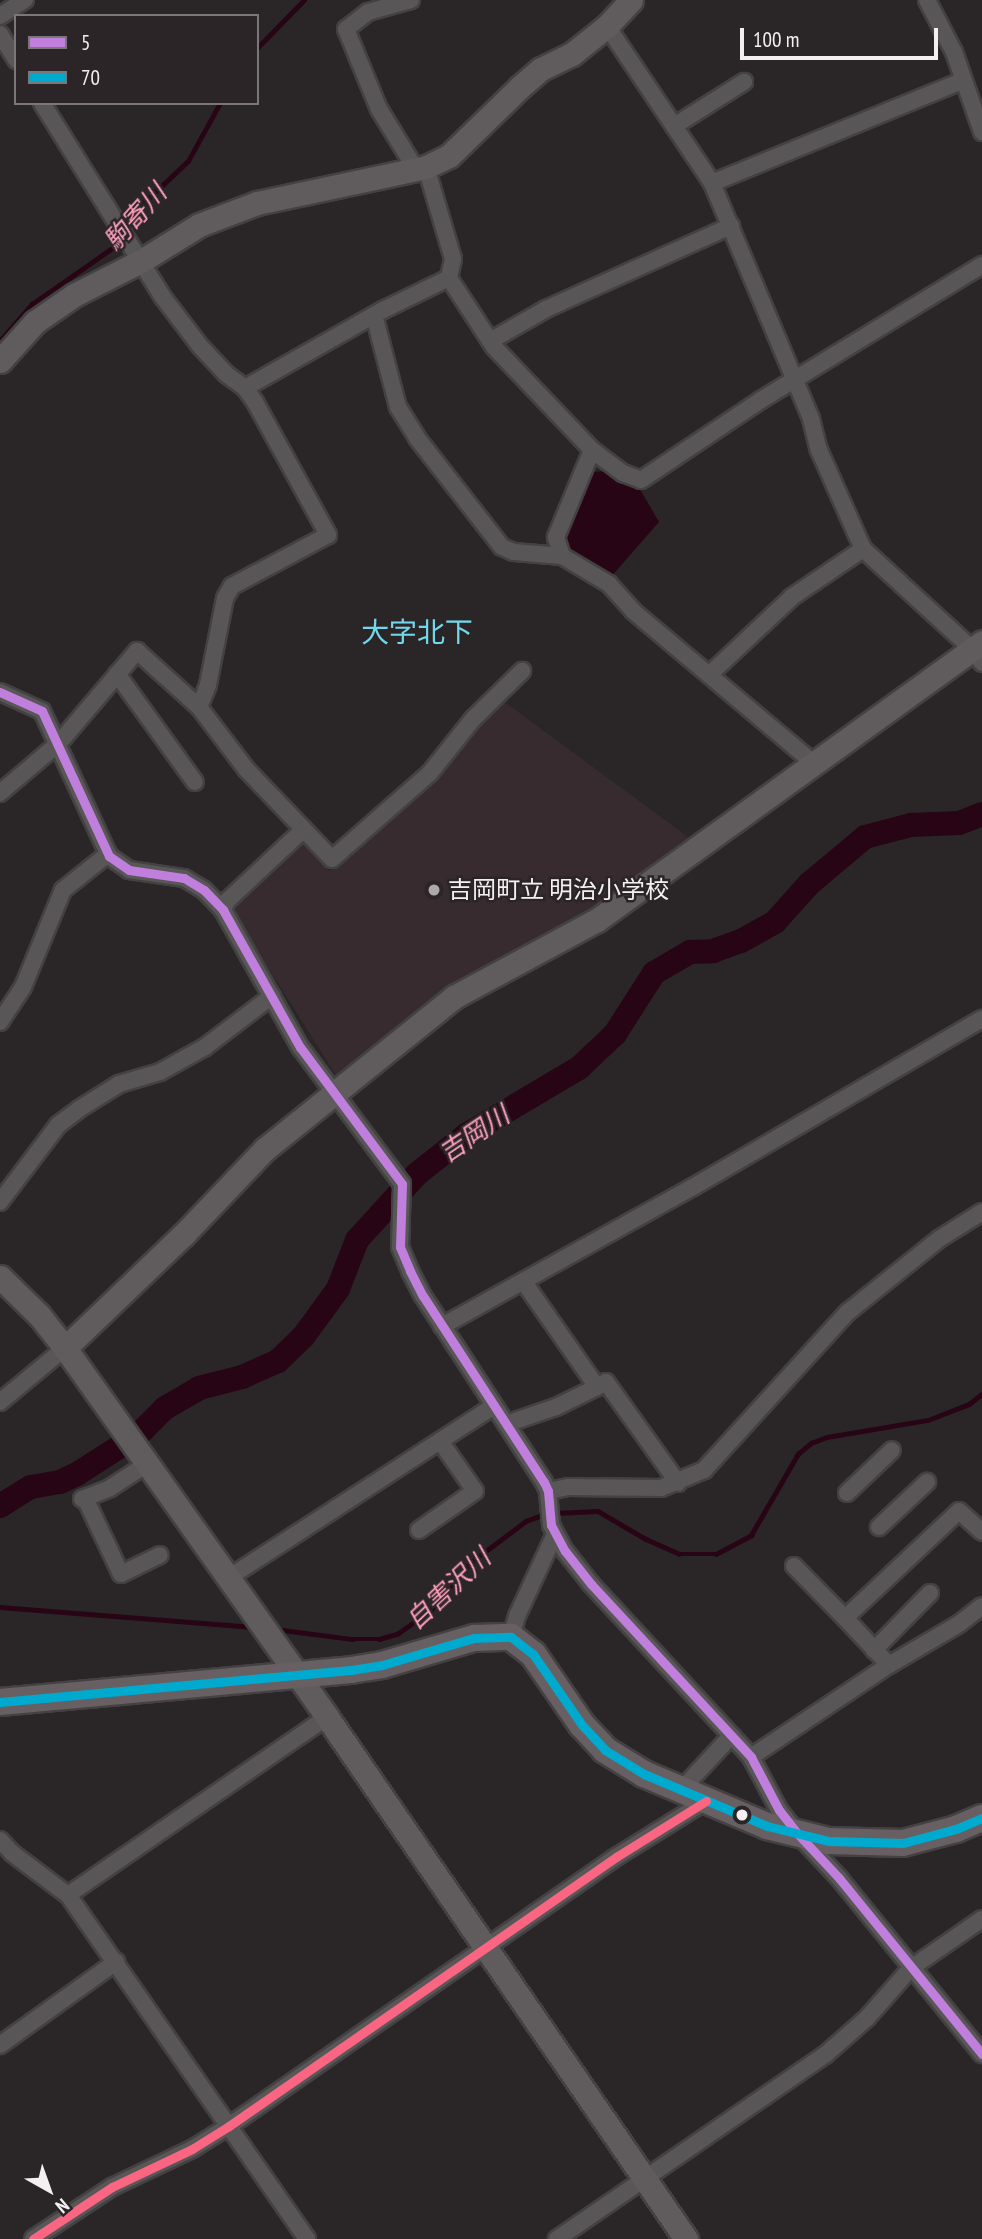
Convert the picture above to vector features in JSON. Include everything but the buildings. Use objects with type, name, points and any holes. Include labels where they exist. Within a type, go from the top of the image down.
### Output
[{"type":"main road","points":[[0,1702],[190,1687],[382,1665],[474,1637],[511,1637],[533,1654],[582,1725],[624,1764],[767,1826],[829,1841],[903,1843],[956,1829],[982,1818]]},
{"type":"street","points":[[0,16],[25,0]]},
{"type":"street","points":[[411,0],[368,12],[346,29],[379,109],[421,168],[453,259],[449,278],[490,341],[592,450],[622,473],[641,480],[794,381],[982,265]]},
{"type":"street","points":[[0,361],[35,322],[74,295],[141,261],[199,225],[257,203],[421,168],[449,156],[541,69],[572,54],[607,26],[631,0]]},
{"type":"street","points":[[927,0],[954,52],[982,132]]},
{"type":"street","points":[[0,1402],[65,1348],[184,1234],[265,1149],[454,996],[597,920],[979,651],[863,549],[819,450],[794,381],[712,183],[607,26]]},
{"type":"street","points":[[0,34],[14,57]]},
{"type":"street","points":[[712,183],[962,81]]},
{"type":"street","points":[[674,126],[744,82]]},
{"type":"street","points":[[43,105],[141,261],[200,346],[226,374],[245,388],[328,535],[232,586],[225,598],[208,685],[199,707]]},
{"type":"street","points":[[490,341],[546,309],[731,226]]},
{"type":"street","points":[[245,388],[374,315],[449,278]]},
{"type":"street","points":[[374,315],[398,407],[502,547],[514,552],[562,556],[609,584],[633,611],[816,765]]},
{"type":"street","points":[[562,556],[556,537],[592,450]]},
{"type":"street","points":[[710,674],[792,597],[863,549]]},
{"type":"street","points":[[0,793],[59,743],[137,651],[199,707],[246,769],[332,859],[430,773],[473,719],[522,671]]},
{"type":"street","points":[[117,674],[195,782]]},
{"type":"street","points":[[0,692],[42,711],[108,854],[129,870],[184,878],[204,890],[223,910],[300,1046],[337,1092],[402,1184],[400,1247],[423,1296],[549,1495],[553,1530],[591,1584],[751,1757],[779,1810],[796,1832],[839,1878],[982,2054]]},
{"type":"street","points":[[223,910],[226,901],[304,829]]},
{"type":"street","points":[[0,1022],[23,987],[63,890],[108,854]]},
{"type":"street","points":[[0,1202],[58,1125],[79,1109],[119,1084],[160,1072],[205,1047],[272,996]]},
{"type":"street","points":[[442,1326],[705,1180],[982,1019]]},
{"type":"street","points":[[549,1495],[568,1486],[661,1488],[704,1470],[848,1312],[939,1239],[982,1212]]},
{"type":"street","points":[[0,1278],[40,1315],[65,1348],[327,1717],[686,2239]]},
{"type":"street","points":[[523,1281],[597,1387]]},
{"type":"street","points":[[506,1424],[556,1407],[607,1382],[678,1483]]},
{"type":"street","points":[[228,1578],[494,1406]]},
{"type":"street","points":[[419,1530],[475,1491],[440,1441]]},
{"type":"street","points":[[847,1493],[892,1450]]},
{"type":"street","points":[[144,1460],[110,1488],[83,1499],[121,1574],[160,1555]]},
{"type":"street","points":[[879,1527],[927,1482]]},
{"type":"street","points":[[845,1618],[959,1511],[982,1532]]},
{"type":"street","points":[[511,1637],[553,1530]]},
{"type":"street","points":[[794,1566],[889,1665]]},
{"type":"street","points":[[874,1650],[930,1593]]},
{"type":"street","points":[[751,1757],[889,1665],[959,1624],[982,1606]]},
{"type":"street","points":[[68,1895],[327,1717]]},
{"type":"street","points":[[681,1790],[731,1736]]},
{"type":"street","points":[[33,2239],[112,2187],[192,2149],[229,2126],[616,1857],[706,1801]]},
{"type":"street","points":[[0,1840],[12,1853],[68,1895],[307,2239]]},
{"type":"street","points":[[556,2239],[825,2055],[867,2018],[911,1968],[982,1919]]},
{"type":"street","points":[[0,2045],[116,1962]]},
{"type":"shaded area","points":[[611,471],[641,491],[659,522],[610,578],[563,550],[560,536],[588,472]]},
{"type":"shaded area","name":"吉岡町立 明治小学校","points":[[499,698],[688,837],[576,921],[339,1080],[231,909],[304,840],[329,871],[441,775]]},
{"type":"waterway","name":"駒寄川","points":[[259,46],[304,0]]},
{"type":"waterway","name":"駒寄川","points":[[124,229],[133,213],[188,161],[219,105]]},
{"type":"waterway","name":"駒寄川","points":[[0,341],[32,304],[115,246],[120,237]]},
{"type":"waterway","name":"吉岡川","points":[[0,1506],[31,1487],[60,1482],[77,1474],[138,1435],[165,1408],[199,1388],[242,1377],[278,1361],[303,1337],[338,1289],[357,1240],[417,1174],[466,1135],[579,1068],[615,1034],[654,973],[690,952],[713,951],[741,941],[775,922],[809,884],[865,837],[911,825],[959,823],[982,814]]},
{"type":"waterway","name":"自害沢川","points":[[554,1513],[598,1511],[646,1539],[679,1554],[716,1554],[751,1535],[798,1454],[811,1443],[827,1437],[928,1420],[969,1404],[982,1394]]},
{"type":"waterway","name":"自害沢川","points":[[275,1629],[352,1639],[379,1639],[397,1634],[429,1612],[470,1563],[526,1521],[545,1514]]},
{"type":"waterway","name":"自害沢川","points":[[0,1607],[253,1627]]},
{"type":"transit line","name":"5","points":[[0,692],[42,711],[109,856],[129,870],[184,878],[204,890],[223,910],[300,1047],[402,1184],[400,1247],[410,1271],[423,1296],[544,1482],[548,1491],[551,1525],[565,1551],[591,1584],[751,1757],[779,1810],[796,1832],[839,1878],[982,2054]]},
{"type":"transit line","name":"70","points":[[0,1702],[351,1670],[382,1665],[474,1638],[511,1637],[533,1654],[582,1725],[605,1750],[644,1774],[767,1826],[829,1841],[903,1843],[956,1829],[982,1818]]},
{"type":"transit line","points":[[33,2239],[112,2187],[192,2149],[229,2126],[616,1857],[706,1801]]},
{"type":"place","name":"吉岡町立 明治小学校","points":[[434,890]]},
{"type":"district","name":"大字北下","points":[[417,632]]}]
